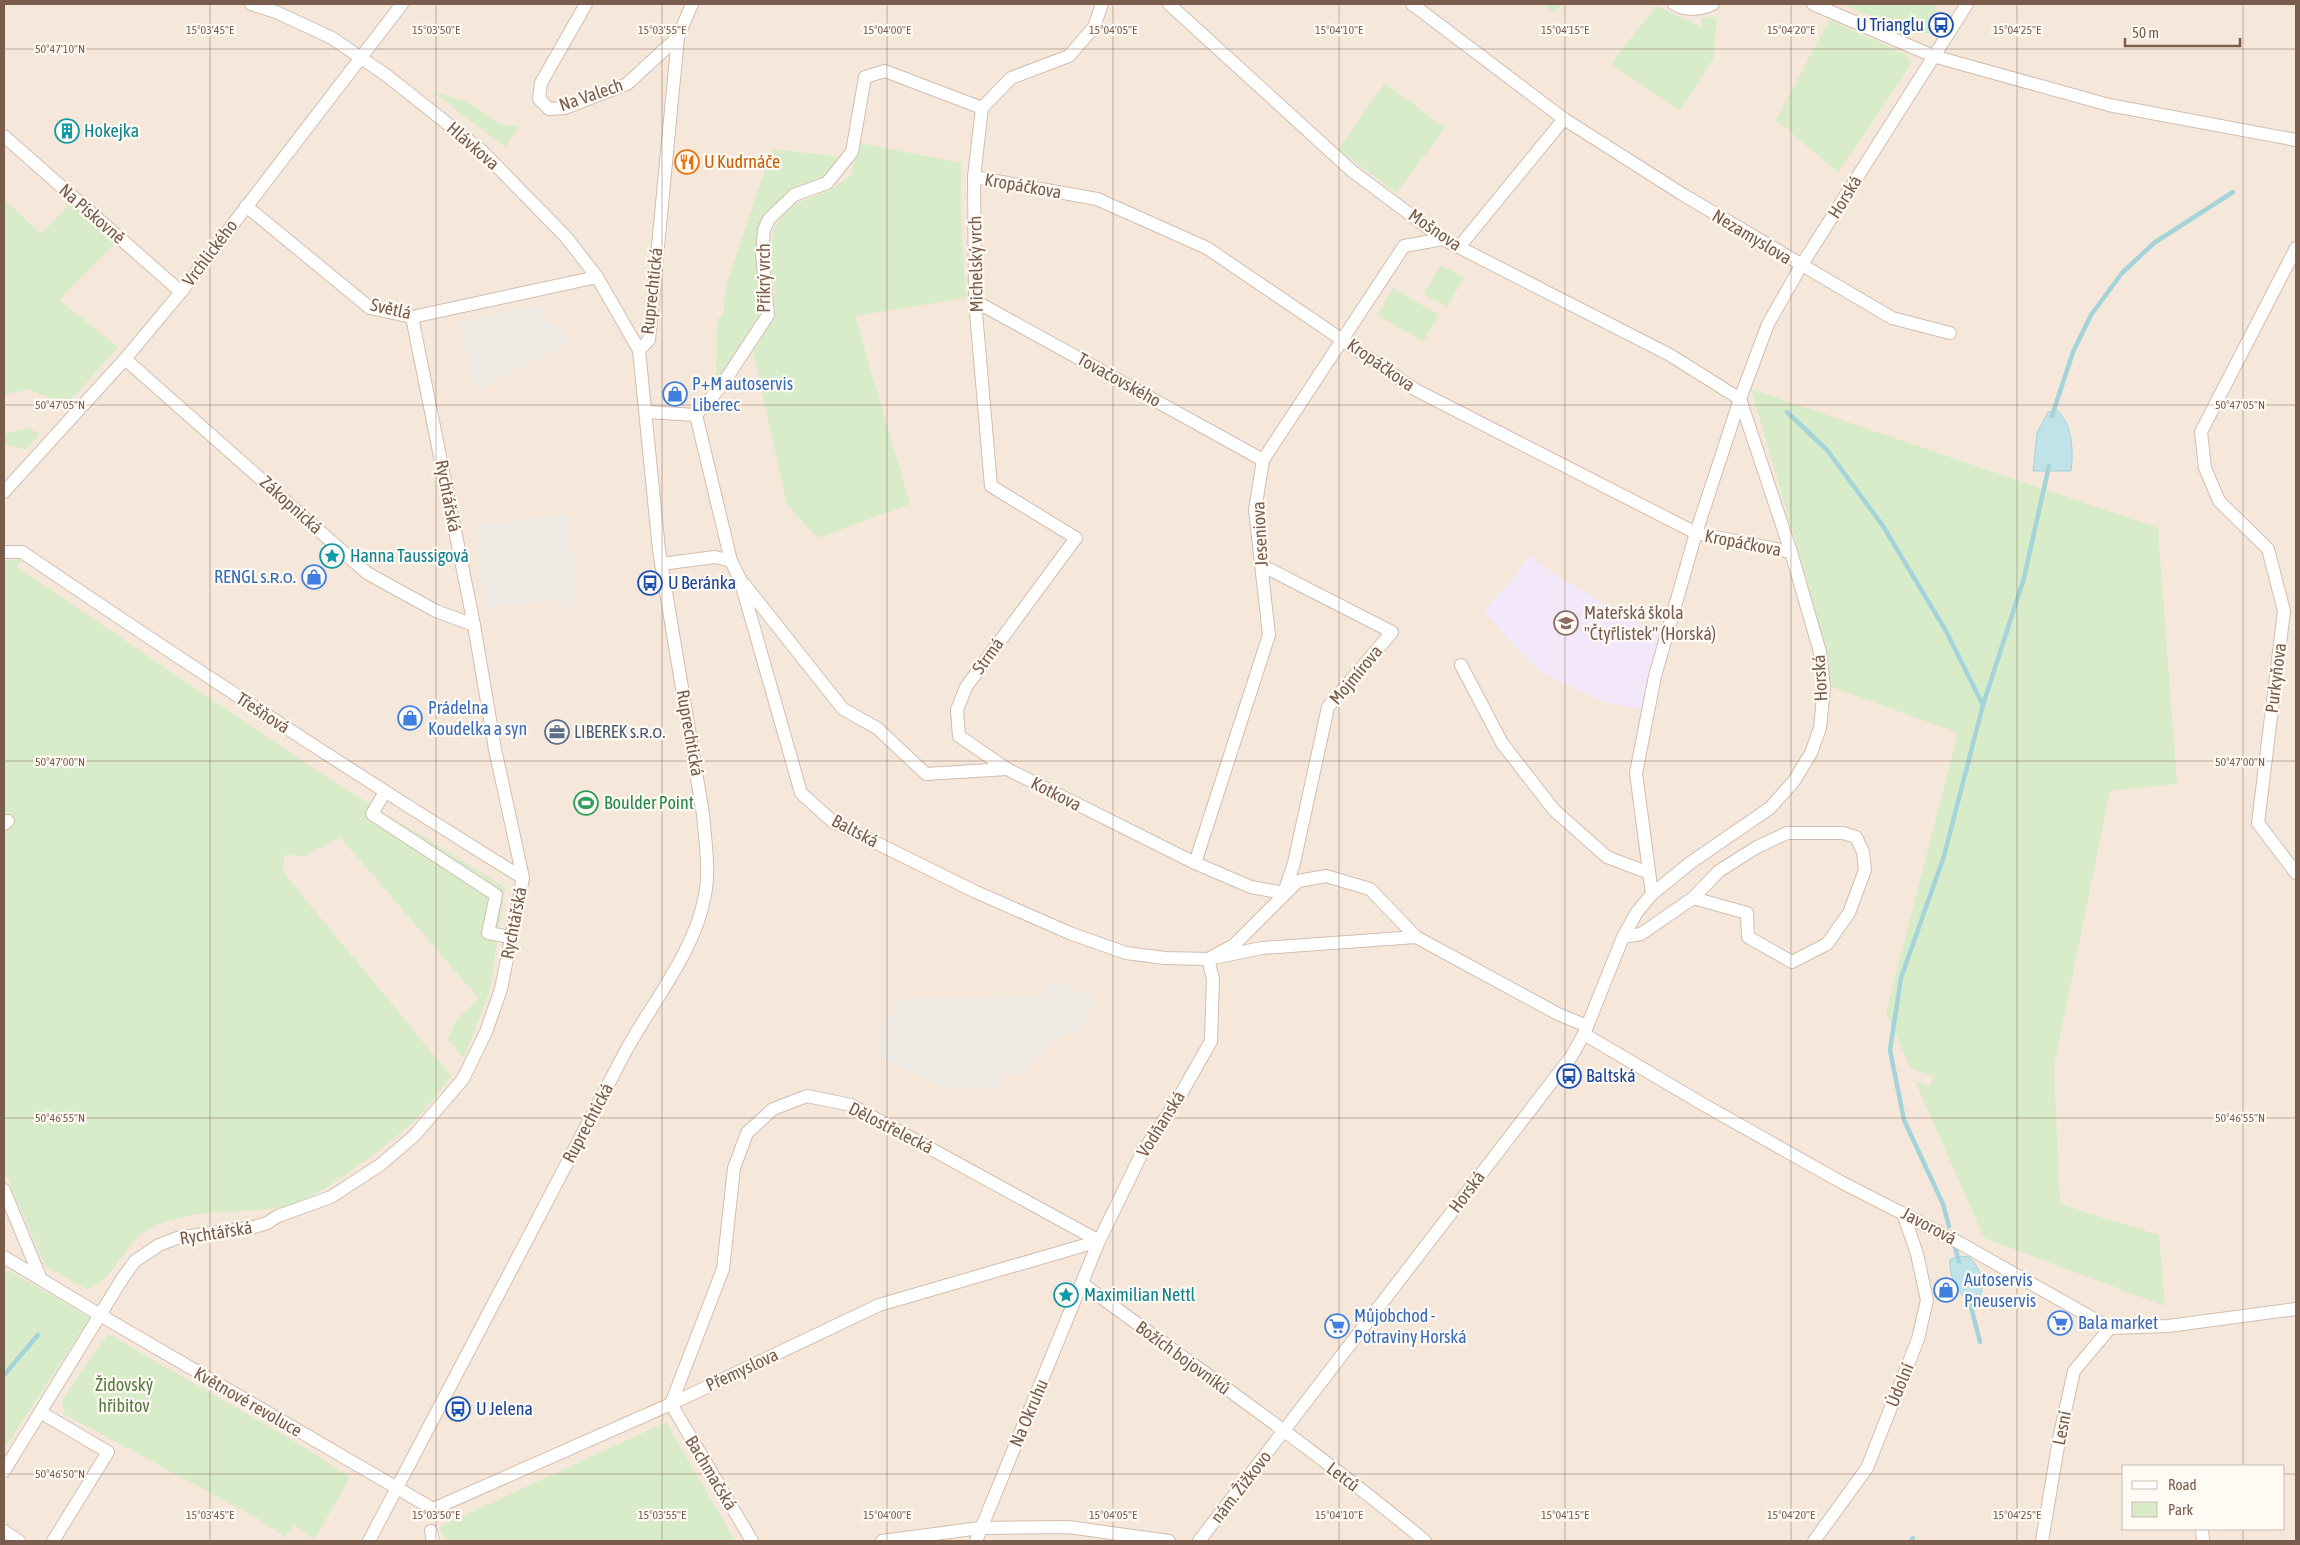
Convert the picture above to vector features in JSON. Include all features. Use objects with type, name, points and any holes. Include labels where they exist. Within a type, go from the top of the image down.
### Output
[{"type":"street","name":"Hlávkova","points":[[252,4],[276,12],[332,38],[386,75],[482,152],[566,237],[597,277],[639,350]]},
{"type":"street","name":"Vrchlického","points":[[4,492],[125,358],[181,292],[402,4]]},
{"type":"street","name":"Na Valech","points":[[586,4],[541,83],[539,99],[549,109],[565,108],[627,84],[678,37]]},
{"type":"street","name":"Ruprechtická","points":[[369,1541],[622,1057],[681,957],[695,926],[705,895],[706,853],[704,814],[661,564],[639,350],[649,340],[678,37],[692,4]]},
{"type":"street","points":[[982,108],[1011,78],[1069,56],[1094,27],[1102,4]]},
{"type":"street","name":"Mošnova","points":[[1169,4],[1352,171],[1443,239],[1670,355],[1740,399]]},
{"type":"street","name":"Nezamyslova","points":[[1412,4],[1564,119],[1801,266],[1892,318],[1950,333]]},
{"type":"street","points":[[1674,4],[1680,8],[1703,9],[1713,4]]},
{"type":"street","points":[[1813,4],[1933,56],[2108,105],[2296,140]]},
{"type":"street","name":"Horská","points":[[1652,894],[1636,773],[1655,676],[1696,534],[1740,399],[1768,324],[1801,266],[1967,4]]},
{"type":"street","name":"Příkrý vrch","points":[[696,416],[722,386],[768,315],[762,254],[764,230],[769,219],[794,195],[826,182],[852,152],[865,77],[885,71],[982,108]]},
{"type":"street","name":"Michelský vrch","points":[[982,108],[974,177],[975,301],[992,486],[1076,538]]},
{"type":"street","points":[[1459,247],[1564,119]]},
{"type":"street","name":"Na Pískovně","points":[[4,136],[181,292]]},
{"type":"street","name":"Kropáčkova","points":[[974,177],[1097,199],[1207,248],[1416,390],[1696,534],[1791,552]]},
{"type":"street","name":"Světlá","points":[[246,206],[370,308],[412,318],[597,277]]},
{"type":"street","name":"Jeseniova","points":[[1195,863],[1269,635],[1255,510],[1263,460],[1404,246],[1443,239]]},
{"type":"street","name":"Purkyňova","points":[[2296,248],[2201,432],[2205,468],[2220,501],[2268,549],[2284,612],[2258,823],[2296,873]]},
{"type":"street","name":"Tovačovského","points":[[975,301],[1263,460]]},
{"type":"street","name":"Rychtářská","points":[[100,1316],[135,1261],[159,1245],[177,1238],[254,1228],[278,1216],[331,1197],[380,1165],[414,1136],[463,1079],[486,1032],[501,989],[523,878],[495,749],[474,625],[412,318]]},
{"type":"street","name":"Zákopnická","points":[[125,358],[367,573],[436,611],[474,625]]},
{"type":"street","name":"Horská","points":[[1284,1432],[1570,1057],[1586,1030],[1623,937],[1637,912],[1652,894],[1690,863],[1770,808],[1794,780],[1811,753],[1820,728],[1824,687],[1820,652],[1791,552],[1740,399]]},
{"type":"street","points":[[646,412],[696,416],[731,562]]},
{"type":"street","name":"Strmá","points":[[1007,769],[960,736],[957,710],[966,687],[1076,538]]},
{"type":"street","name":"Třešňová","points":[[4,552],[22,552],[208,678],[523,878]]},
{"type":"street","points":[[661,564],[715,557],[731,562]]},
{"type":"street","name":"Baltská","points":[[731,562],[740,579],[801,793],[832,821],[976,892],[1072,934],[1126,954],[1165,958],[1208,959],[1271,947],[1416,937]]},
{"type":"street","name":"Mojmírova","points":[[1261,565],[1392,632],[1328,707],[1294,863],[1284,893]]},
{"type":"street","points":[[740,579],[843,710],[877,728],[926,774],[1007,769]]},
{"type":"street","points":[[1461,665],[1502,743],[1554,810],[1607,857],[1649,873]]},
{"type":"street","name":"Kotkova","points":[[1007,769],[1195,863],[1251,886],[1284,893]]},
{"type":"street","points":[[385,792],[372,814],[496,896],[488,933],[511,937]]},
{"type":"street","points":[[1623,937],[1641,934],[1693,898],[1718,871],[1757,847],[1787,833],[1843,833],[1856,837],[1863,852],[1865,870],[1849,913],[1827,944],[1792,962],[1748,937],[1747,914],[1693,898]]},
{"type":"street","points":[[1284,893],[1298,881],[1326,876],[1370,889],[1416,937],[1586,1030]]},
{"type":"street","name":"Baltská","points":[[1208,959],[1234,945],[1284,893]]},
{"type":"street","name":"Vodňanská","points":[[1083,1284],[1099,1241],[1142,1153],[1177,1101],[1211,1041],[1212,979],[1208,959]]},
{"type":"street","name":"Javorová","points":[[1586,1030],[1747,1130],[1841,1182],[1903,1213],[2110,1328]]},
{"type":"street","name":"Dělostřelecká","points":[[671,1404],[723,1269],[734,1168],[747,1133],[773,1109],[807,1096],[851,1105],[1099,1241]]},
{"type":"street","points":[[4,1190],[40,1277]]},
{"type":"street","name":"Údolní","points":[[1814,1541],[1867,1468],[1918,1339],[1926,1300],[1917,1254],[1903,1213]]},
{"type":"street","name":"Přemyslova","points":[[397,1489],[434,1509],[671,1404],[879,1306],[1099,1241]]},
{"type":"street","name":"Květnové revoluce","points":[[4,1257],[40,1277],[100,1316],[397,1489]]},
{"type":"street","name":"Božích bojovníků","points":[[1083,1284],[1284,1432]]},
{"type":"street","name":"Na Okruhu","points":[[976,1541],[1083,1284]]},
{"type":"street","points":[[2110,1328],[2168,1326],[2296,1309]]},
{"type":"street","points":[[4,1471],[100,1316]]},
{"type":"street","name":"Lesní","points":[[2042,1541],[2060,1434],[2074,1371],[2110,1328]]},
{"type":"street","name":"Bachmačská","points":[[671,1404],[752,1541]]},
{"type":"street","points":[[40,1412],[108,1452],[53,1541]]},
{"type":"street","name":"nám. Žižkovo","points":[[1199,1541],[1284,1432]]},
{"type":"street","name":"Letců","points":[[1284,1432],[1390,1512],[1425,1541]]},
{"type":"street","points":[[882,1541],[980,1528],[1068,1527],[1169,1541]]},
{"type":"street","points":[[4,1531],[19,1541]]},
{"type":"shaded area","points":[[4,4],[2296,4],[2296,1541],[4,1541]]},
{"type":"shaded area","points":[[542,304],[545,319],[563,330],[570,343],[479,390],[472,376],[459,323]]},
{"type":"shaded area","points":[[568,515],[579,605],[564,607],[563,599],[485,608],[475,525]]},
{"type":"shaded area","name":"Mateřská škola \"Čtyřlístek\" (Horská)","points":[[1528,555],[1554,574],[1658,635],[1644,710],[1601,701],[1542,673],[1522,654],[1484,611],[1517,574]]},
{"type":"shaded area","points":[[1052,981],[1096,997],[1078,1037],[1065,1032],[1019,1075],[1002,1074],[1001,1088],[946,1088],[877,1056],[883,1015],[893,1015],[893,999],[1042,997]]},
{"type":"green space","points":[[1544,4],[1562,4],[1554,14]]},
{"type":"green space","points":[[1841,4],[1938,4],[1935,9],[1941,16],[1930,33],[1915,34]]},
{"type":"green space","points":[[1656,6],[1702,27],[1701,18],[1717,17],[1714,57],[1680,111],[1611,64]]},
{"type":"green space","points":[[1829,20],[1905,54],[1911,62],[1838,172],[1776,120]]},
{"type":"green space","points":[[1385,83],[1445,128],[1396,193],[1338,149]]},
{"type":"green space","points":[[431,91],[467,102],[503,125],[519,126],[505,147]]},
{"type":"green space","points":[[860,143],[961,163],[961,218],[966,298],[855,316],[910,504],[818,538],[787,505],[753,352],[769,326],[775,292],[768,262],[774,228],[790,206],[834,188],[851,175]]},
{"type":"green space","points":[[772,149],[842,157],[832,171],[768,216],[764,304],[759,322],[716,386],[717,319],[723,316],[726,285]]},
{"type":"green space","points":[[4,199],[41,234],[71,203],[117,242],[59,300],[118,347],[66,406],[29,389],[4,395]]},
{"type":"green space","points":[[1441,265],[1464,278],[1447,307],[1424,294]]},
{"type":"green space","points":[[1393,288],[1439,315],[1423,342],[1377,315]]},
{"type":"green space","points":[[1751,389],[2158,528],[2177,784],[2110,791],[2054,1066],[2060,1204],[2159,1235],[2165,1306],[1984,1238],[1915,1081],[1930,1086],[1934,1076],[1910,1068],[1886,1012],[1958,733],[1832,687],[1811,594]]},
{"type":"green space","points":[[29,428],[40,434],[26,450],[4,444],[4,434]]},
{"type":"green space","points":[[22,559],[17,567],[323,775],[505,887],[490,990],[464,1058],[448,1040],[456,1020],[479,999],[340,837],[304,856],[284,855],[283,872],[451,1076],[425,1110],[394,1139],[356,1168],[316,1194],[284,1207],[199,1214],[166,1221],[141,1234],[105,1279],[86,1289],[45,1266],[4,1170],[4,561]]},
{"type":"green space","points":[[8,1270],[90,1318],[4,1449],[4,1272]]},
{"type":"green space","name":"Židovský hřibitov","points":[[108,1334],[297,1443],[350,1477],[315,1539],[294,1525],[285,1537],[257,1518],[64,1414],[62,1400]]},
{"type":"green space","points":[[666,1422],[735,1541],[446,1541],[439,1527]]},
{"type":"water","points":[[2058,411],[2066,423],[2071,439],[2071,471],[2033,471],[2037,433],[2048,412]]},
{"type":"water","points":[[1957,1256],[1969,1257],[1980,1273],[1982,1289],[1978,1302],[1972,1304],[1955,1285],[1951,1273],[1950,1260]]},
{"type":"waterway","points":[[2052,416],[2073,352],[2091,315],[2122,273],[2154,243],[2233,192]]},
{"type":"waterway","points":[[1787,412],[1827,450],[1883,526],[1946,631],[1983,705]]},
{"type":"waterway","points":[[1949,1226],[1943,1204],[1904,1120],[1890,1050],[1901,978],[1944,856],[1983,705],[2024,578],[2049,466]]},
{"type":"waterway","points":[[1954,1244],[1959,1262]]},
{"type":"waterway","points":[[1969,1299],[1980,1342]]},
{"type":"waterway","points":[[4,1375],[38,1335]]},
{"type":"place","name":"U Trianglu","points":[[1941,25]]},
{"type":"place","name":"Hokejka","points":[[67,131]]},
{"type":"place","name":"U Kudrnáče","points":[[687,162]]},
{"type":"place","name":"P+M autoservis Liberec","points":[[675,394]]},
{"type":"place","name":"Hanna Taussigová","points":[[332,556]]},
{"type":"place","name":"RENGL s.ʀ.ᴏ.","points":[[314,577]]},
{"type":"place","name":"U Beránka","points":[[650,583]]},
{"type":"place","name":"Mateřská škola \"Čtyřlístek\" (Horská)","points":[[1566,623]]},
{"type":"place","name":"Prádelna Koudelka a syn","points":[[410,718]]},
{"type":"place","name":"LIBEREK s.ʀ.ᴏ.","points":[[557,732]]},
{"type":"place","name":"Boulder Point","points":[[586,803]]},
{"type":"place","name":"Baltská","points":[[1569,1076]]},
{"type":"place","name":"Autoservis Pneuservis","points":[[1946,1290]]},
{"type":"place","name":"Maximilian Nettl","points":[[1066,1295]]},
{"type":"place","name":"Bala market","points":[[2060,1323]]},
{"type":"place","name":"Můjobchod - Potraviny Horská","points":[[1337,1326]]},
{"type":"place","name":"U Jelena","points":[[458,1409]]}]
